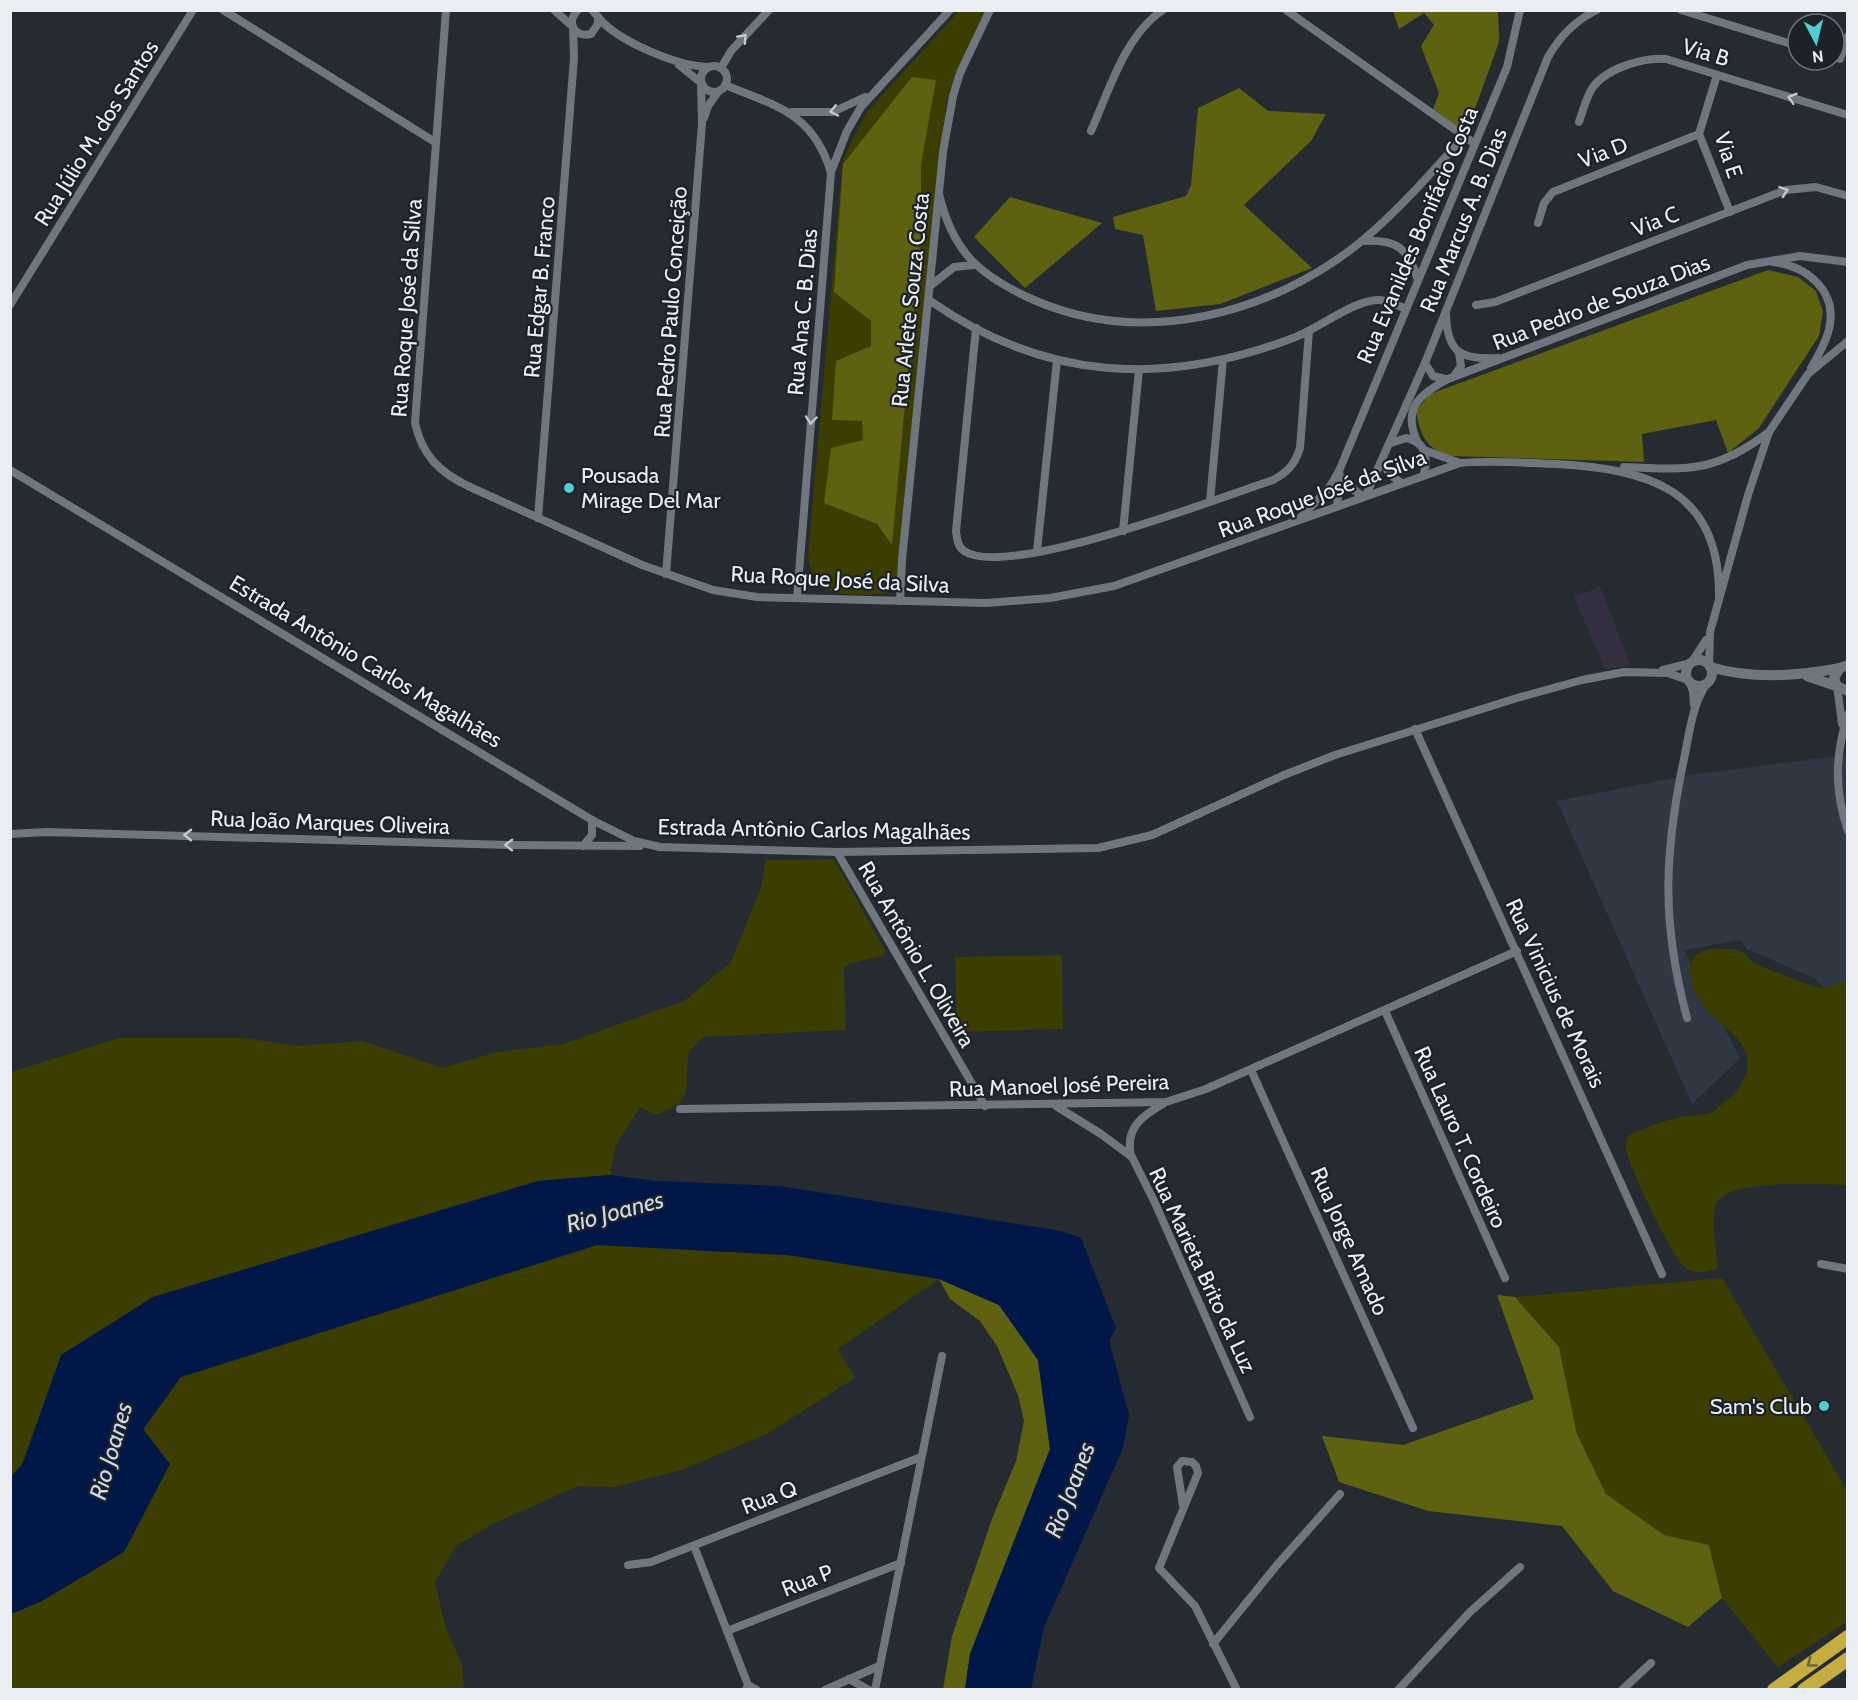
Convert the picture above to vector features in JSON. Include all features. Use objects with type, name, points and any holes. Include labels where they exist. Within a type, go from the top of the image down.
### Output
[{"type":"highway","points":[[1774,1689],[1848,1637]]},
{"type":"highway","points":[[1804,1689],[1848,1659]]},
{"type":"street","name":"Rua Júlio M. dos Santos","points":[[10,305],[193,10]]},
{"type":"street","points":[[223,10],[435,142]]},
{"type":"street","name":"Rua Roque José da Silva","points":[[446,10],[415,408],[418,438],[431,461],[448,476],[666,574],[735,594],[900,601],[1018,602],[1081,593],[1143,577],[1400,482],[1460,463],[1498,460],[1674,470],[1712,465],[1747,449],[1769,432]]},
{"type":"street","points":[[554,10],[580,34],[606,33],[628,40],[689,65],[721,68],[727,76],[725,85],[718,92],[708,91],[701,82],[666,56]]},
{"type":"street","points":[[572,27],[572,19],[578,10]]},
{"type":"street","points":[[721,68],[731,51],[769,10]]},
{"type":"street","points":[[831,173],[854,117],[873,92],[950,10]]},
{"type":"street","points":[[1091,131],[1135,39],[1146,25],[1163,10]]},
{"type":"street","points":[[1286,10],[1475,144]]},
{"type":"street","name":"Rua Evanildes Bonifácio Costa","points":[[1339,475],[1507,67],[1520,10]]},
{"type":"street","name":"Rua Marcus A. B. Dias","points":[[1364,496],[1383,460],[1425,363],[1548,57],[1563,35],[1576,23],[1598,10]]},
{"type":"street","points":[[1682,10],[1786,42]]},
{"type":"street","name":"Rua Arlete Souza Costa","points":[[900,601],[902,560],[939,194],[953,96],[989,11]]},
{"type":"street","points":[[595,14],[608,29],[628,40]]},
{"type":"street","name":"Rua Edgar B. Franco","points":[[574,58],[598,24],[595,14]]},
{"type":"street","name":"Rua Edgar B. Franco","points":[[538,518],[574,58],[572,27]]},
{"type":"street","name":"Via B","points":[[1579,122],[1591,91],[1600,79],[1644,60],[1666,59],[1848,115]]},
{"type":"street","points":[[701,82],[702,73],[708,67]]},
{"type":"street","name":"Via E","points":[[1717,75],[1699,134],[1730,212]]},
{"type":"street","name":"Rua Pedro Paulo Conceição","points":[[666,574],[702,124],[701,82]]},
{"type":"street","name":"Rua Ana C. B. Dias","points":[[725,85],[790,112],[814,134],[831,173],[796,598]]},
{"type":"street","name":"Rua Pedro Paulo Conceição","points":[[702,124],[708,106],[718,92]]},
{"type":"street","points":[[790,112],[833,112],[851,106],[873,92]]},
{"type":"street","name":"Via D","points":[[1538,223],[1548,197],[1561,187],[1699,134]]},
{"type":"street","points":[[939,194],[954,238],[974,265],[1004,285],[1065,310],[1112,320],[1181,321],[1230,310],[1268,296],[1299,282],[1362,241],[1412,194],[1464,136]]},
{"type":"street","name":"Via C","points":[[1476,305],[1495,302],[1795,187],[1816,187],[1848,196]]},
{"type":"street","points":[[1362,241],[1389,242],[1401,248],[1409,256],[1418,280]]},
{"type":"street","name":"Rua Pedro de Souza Dias","points":[[1417,441],[1412,430],[1412,411],[1427,390],[1450,378],[1763,261],[1800,256],[1848,262]]},
{"type":"street","points":[[1693,714],[1709,680],[1710,632],[1754,473],[1769,432],[1808,374],[1830,328],[1831,314],[1828,298],[1809,274],[1794,266],[1763,261]]},
{"type":"street","points":[[930,286],[954,267],[974,265]]},
{"type":"street","points":[[929,300],[976,328],[1057,360],[1094,367],[1139,370],[1180,368],[1223,360],[1309,332],[1371,300],[1387,301],[1406,309]]},
{"type":"street","points":[[1446,310],[1446,334],[1451,345],[1459,353],[1473,358],[1505,358]]},
{"type":"street","points":[[976,328],[957,538],[964,551],[974,555],[997,557],[1037,551],[1123,531],[1273,480],[1292,466],[1300,448],[1309,332]]},
{"type":"street","points":[[1808,374],[1848,341]]},
{"type":"street","points":[[1430,348],[1440,342],[1451,345]]},
{"type":"street","points":[[1425,363],[1432,376],[1450,378],[1461,366],[1459,353]]},
{"type":"street","points":[[1037,551],[1057,360]]},
{"type":"street","points":[[1210,501],[1223,360]]},
{"type":"street","points":[[1123,531],[1139,370]]},
{"type":"street","points":[[1390,444],[1401,438],[1417,441],[1424,450],[1427,461],[1424,474]]},
{"type":"street","points":[[1424,450],[1460,463]]},
{"type":"street","points":[[1383,460],[1389,474],[1400,482]]},
{"type":"street","name":"Rua Roque José da Silva","points":[[1601,466],[1653,481],[1681,499],[1693,510],[1710,536],[1715,551],[1719,598]]},
{"type":"street","name":"Estrada Antônio Carlos Magalhães","points":[[10,470],[592,820],[648,846],[833,852],[1057,850],[1118,845],[1152,834],[1309,765],[1414,729],[1582,680],[1624,672],[1654,671],[1674,674],[1689,680]]},
{"type":"street","points":[[1297,521],[1339,475]]},
{"type":"street","points":[[1339,475],[1364,496]]},
{"type":"street","points":[[1333,507],[1339,475]]},
{"type":"street","points":[[1329,488],[1333,507]]},
{"type":"street","points":[[1687,1018],[1673,952],[1667,885],[1673,811],[1693,714],[1693,691],[1686,669],[1710,632]]},
{"type":"street","points":[[1691,662],[1703,661],[1710,666],[1746,673],[1795,674],[1844,665]]},
{"type":"street","name":"Estrada Antônio Carlos Magalhães","points":[[1654,671],[1691,662]]},
{"type":"street","points":[[1843,728],[1834,678],[1844,665]]},
{"type":"street","points":[[1689,680],[1699,685],[1709,680],[1746,673]]},
{"type":"street","points":[[1795,674],[1848,691]]},
{"type":"street","points":[[1848,714],[1843,728],[1836,778],[1848,831]]},
{"type":"street","name":"Rua Vinicius de Morais","points":[[1414,729],[1517,951],[1662,1274]]},
{"type":"street","points":[[583,846],[592,835],[592,820]]},
{"type":"street","name":"Rua João Marques Oliveira","points":[[10,834],[70,832],[648,846]]},
{"type":"street","name":"Rua Antônio L. Oliveira","points":[[833,852],[985,1106]]},
{"type":"street","name":"Rua Manoel José Pereira","points":[[680,1109],[1054,1106],[1166,1102],[1193,1095],[1517,951]]},
{"type":"street","name":"Rua Lauro T. Cordeiro","points":[[1385,1011],[1505,1278]]},
{"type":"street","name":"Rua Jorge Amado","points":[[1251,1070],[1413,1428]]},
{"type":"street","points":[[1132,1157],[1129,1139],[1134,1126],[1166,1102]]},
{"type":"street","name":"Rua Marieta Brito da Luz","points":[[1054,1106],[1101,1134],[1132,1157],[1160,1214],[1250,1417]]},
{"type":"street","points":[[1821,1264],[1848,1269]]},
{"type":"street","points":[[875,1689],[942,1356]]},
{"type":"street","name":"Rua Q","points":[[628,1565],[651,1562],[921,1457]]},
{"type":"street","points":[[1183,1506],[1177,1467],[1182,1461],[1187,1461],[1196,1466],[1198,1473],[1159,1568],[1195,1606],[1236,1689]]},
{"type":"street","points":[[1213,1644],[1277,1565],[1340,1494]]},
{"type":"street","points":[[694,1546],[747,1687],[757,1689]]},
{"type":"street","name":"Rua P","points":[[727,1631],[901,1563]]},
{"type":"street","points":[[1398,1689],[1470,1612],[1520,1567]]},
{"type":"street","points":[[1622,1689],[1651,1663]]},
{"type":"street","points":[[826,1689],[879,1666]]},
{"type":"street","points":[[849,1679],[869,1689]]},
{"type":"shaded area","points":[[959,11],[985,11],[985,14],[956,73],[946,103],[897,579],[885,594],[859,595],[835,592],[818,581],[812,571],[808,556],[843,159],[867,112]]},
{"type":"shaded area","points":[[1393,11],[1498,11],[1499,42],[1476,106],[1460,136],[1432,112],[1439,93],[1421,46],[1434,25],[1424,13],[1399,29]]},
{"type":"shaded area","points":[[912,77],[936,80],[921,164],[921,232],[892,545],[877,524],[824,503],[831,448],[863,440],[862,421],[832,420],[836,361],[871,346],[871,321],[834,292],[843,164]]},
{"type":"shaded area","points":[[1239,88],[1268,111],[1326,114],[1311,141],[1244,205],[1312,268],[1220,304],[1156,311],[1143,235],[1115,229],[1113,217],[1186,196],[1191,185],[1198,108]]},
{"type":"shaded area","points":[[1010,197],[1102,223],[1025,288],[974,237]]},
{"type":"shaded area","points":[[1768,270],[1798,277],[1816,291],[1823,312],[1819,336],[1759,428],[1728,453],[1716,420],[1642,434],[1644,462],[1452,456],[1436,450],[1422,434],[1416,411],[1430,394]]},
{"type":"shaded area","points":[[1600,587],[1631,666],[1605,669],[1574,597]]},
{"type":"shaded area","points":[[1847,755],[1847,1010],[1814,978],[1747,949],[1740,940],[1684,950],[1740,1058],[1692,1104],[1557,801],[1689,775]]},
{"type":"shaded area","points":[[834,859],[885,950],[884,956],[850,963],[844,968],[846,1030],[703,1037],[689,1052],[687,1084],[683,1099],[677,1105],[655,1115],[640,1107],[616,1145],[610,1175],[538,1181],[153,1297],[11,1477],[11,1072],[119,1038],[243,1038],[298,1046],[362,1041],[442,1068],[497,1052],[563,1044],[684,1001],[731,962],[761,887],[766,860]]},
{"type":"shaded area","points":[[1711,949],[1734,949],[1744,953],[1760,966],[1815,987],[1827,988],[1847,980],[1848,1185],[1776,1184],[1737,1190],[1724,1196],[1716,1204],[1714,1218],[1718,1268],[1699,1272],[1687,1269],[1672,1250],[1643,1192],[1626,1146],[1628,1136],[1647,1128],[1680,1117],[1712,1112],[1734,1094],[1744,1078],[1748,1063],[1743,1046],[1706,1009],[1692,983],[1690,974],[1694,958],[1700,952]]},
{"type":"shaded area","points":[[1062,955],[1063,1029],[957,1032],[955,957]]},
{"type":"shaded area","points":[[597,1245],[788,1255],[939,1279],[838,1349],[855,1378],[767,1434],[682,1470],[614,1487],[578,1486],[493,1524],[456,1546],[435,1582],[445,1625],[462,1665],[464,1689],[11,1690],[11,1614],[42,1601],[143,1430],[181,1377]]},
{"type":"shaded area","points":[[1722,1278],[1847,1490],[1847,1622],[1778,1667],[1722,1598],[1709,1545],[1664,1536],[1606,1494],[1577,1434],[1559,1347],[1515,1297]]},
{"type":"shaded area","points":[[939,1279],[999,1305],[1038,1360],[1050,1449],[970,1654],[965,1689],[943,1689],[952,1636],[992,1519],[1016,1461],[1024,1421],[1018,1395],[997,1346],[980,1321],[950,1299]]},
{"type":"shaded area","points":[[1497,1295],[1515,1297],[1559,1347],[1577,1434],[1606,1494],[1664,1535],[1709,1545],[1722,1598],[1688,1627],[1613,1591],[1562,1526],[1428,1511],[1339,1482],[1322,1436],[1403,1445],[1534,1399]]},
{"type":"water","name":"Rio Joanes","points":[[610,1175],[656,1181],[780,1186],[1061,1231],[1081,1238],[1116,1328],[1109,1341],[1129,1415],[1123,1448],[1044,1627],[1031,1689],[965,1689],[970,1654],[1050,1449],[1038,1360],[999,1305],[939,1279],[788,1255],[597,1245],[181,1377],[143,1429],[170,1464],[124,1552],[42,1601],[11,1614],[11,1477],[22,1465],[61,1355],[153,1297],[538,1181]]},
{"type":"place","name":"Pousada Mirage Del Mar","points":[[569,488]]},
{"type":"place","name":"Sam's Club","points":[[1824,1406]]}]
